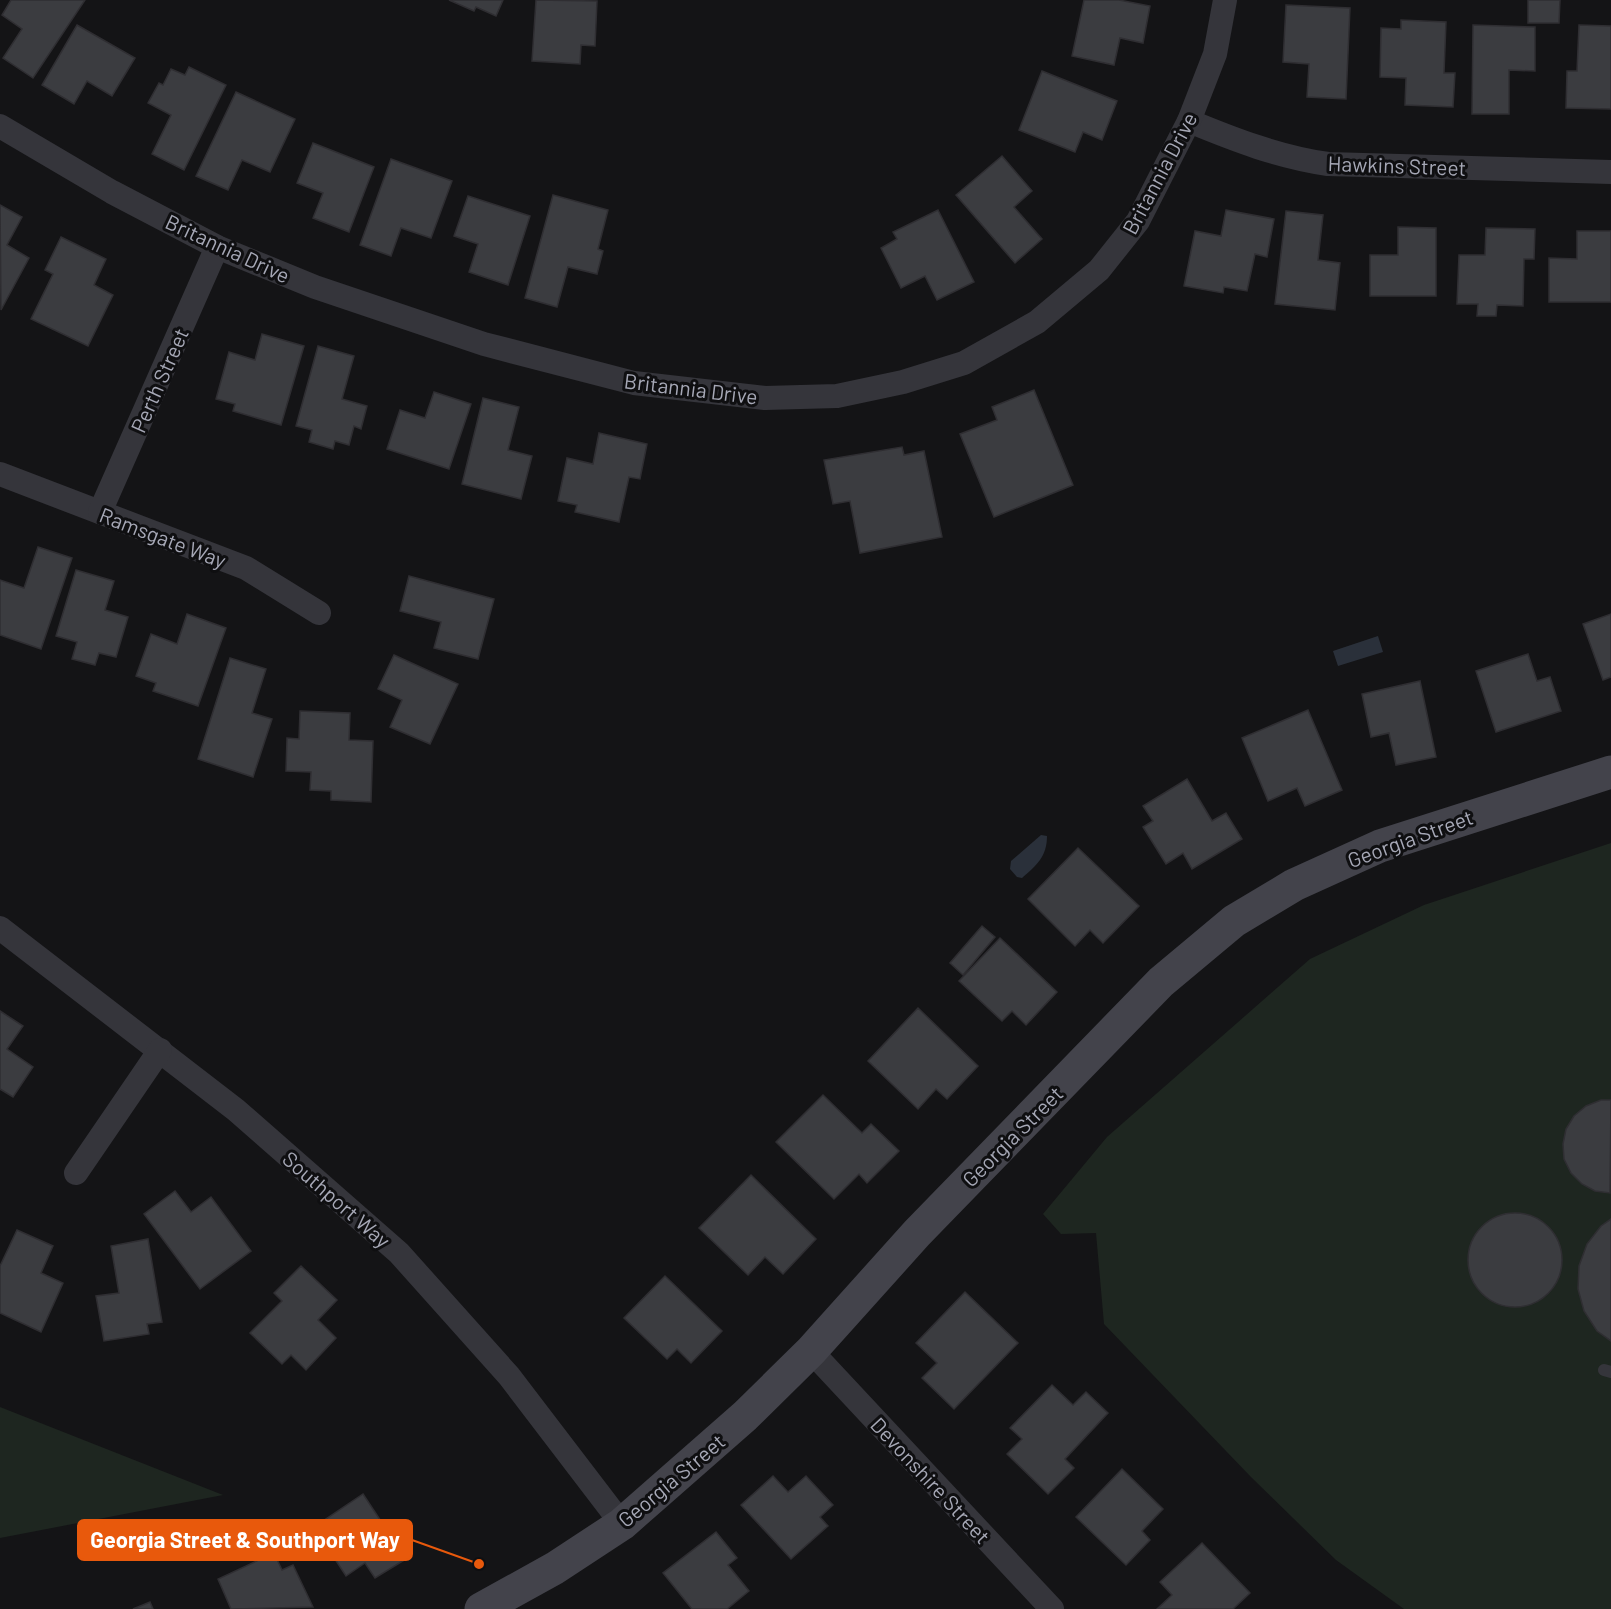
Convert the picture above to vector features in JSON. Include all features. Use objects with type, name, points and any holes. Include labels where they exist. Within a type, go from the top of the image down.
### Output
[{"type":"street","name":"Britannia Drive","points":[[0,126],[112,192],[217,247],[315,287],[484,344],[634,383],[765,398],[837,396],[903,382],[964,363],[1037,322],[1099,270],[1138,221],[1189,121],[1215,54],[1225,0]]},
{"type":"street","name":"Hawkins Street","points":[[1189,121],[1292,159],[1328,164],[1611,172]]},
{"type":"street","name":"Perth Street","points":[[100,512],[217,247]]},
{"type":"street","name":"Ramsgate Way","points":[[0,474],[246,568],[319,613]]},
{"type":"street","name":"Georgia Street","points":[[481,1609],[555,1568],[622,1524],[745,1416],[811,1351],[917,1233],[1161,982],[1234,921],[1294,885],[1380,846],[1611,772]]},
{"type":"street","name":"Southport Way","points":[[0,928],[236,1110],[399,1253],[509,1376],[622,1524]]},
{"type":"street","points":[[76,1173],[160,1050]]},
{"type":"street","name":"Devonshire Street","points":[[811,1351],[1052,1609]]},
{"type":"shaded area","points":[[1378,636],[1383,652],[1338,666],[1333,651]]},
{"type":"shaded area","points":[[1041,835],[1047,836],[1043,855],[1022,878],[1017,877],[1010,869],[1011,861]]},
{"type":"shaded area","points":[[1611,843],[1611,1609],[1404,1609],[1336,1560],[1251,1477],[1104,1324],[1096,1233],[1061,1234],[1043,1214],[1107,1137],[1310,959],[1424,905]]},
{"type":"shaded area","points":[[0,1407],[223,1495],[0,1538]]},
{"type":"building","points":[[11,0],[85,0],[33,78],[3,58],[22,29],[2,15]]},
{"type":"building","points":[[449,0],[503,0],[496,16],[476,7],[474,11]]},
{"type":"building","points":[[536,0],[597,1],[595,46],[581,45],[580,64],[532,61]]},
{"type":"building","points":[[1084,0],[1119,0],[1150,6],[1143,43],[1120,38],[1114,65],[1072,56]]},
{"type":"building","points":[[1528,0],[1560,0],[1559,23],[1528,23]]},
{"type":"building","points":[[1286,5],[1350,8],[1346,99],[1307,97],[1309,64],[1283,62]]},
{"type":"building","points":[[1401,20],[1446,22],[1444,73],[1455,73],[1453,107],[1405,105],[1406,78],[1380,77],[1381,28],[1401,29]]},
{"type":"building","points":[[77,25],[135,58],[112,96],[87,81],[74,104],[42,85]]},
{"type":"building","points":[[1473,25],[1535,27],[1535,71],[1509,70],[1509,114],[1472,114]]},
{"type":"building","points":[[1579,25],[1611,26],[1611,109],[1566,108],[1567,71],[1577,71]]},
{"type":"building","points":[[189,67],[226,85],[184,170],[152,154],[171,115],[148,103],[159,83],[163,85],[171,69],[185,75]]},
{"type":"building","points":[[1042,71],[1117,101],[1102,140],[1083,132],[1075,152],[1019,130]]},
{"type":"building","points":[[236,92],[295,119],[270,172],[242,160],[228,190],[196,176]]},
{"type":"building","points":[[313,143],[374,167],[349,232],[313,218],[323,193],[297,183]]},
{"type":"building","points":[[1002,156],[1032,191],[1014,207],[1042,239],[1015,263],[956,195]]},
{"type":"building","points":[[391,159],[452,181],[431,238],[401,228],[391,256],[360,245]]},
{"type":"building","points":[[553,195],[608,210],[598,249],[603,251],[597,274],[568,267],[557,307],[525,298]]},
{"type":"building","points":[[468,196],[530,216],[508,285],[469,272],[478,244],[454,236]]},
{"type":"building","points":[[0,205],[22,217],[7,245],[29,258],[1,310]]},
{"type":"building","points":[[938,210],[974,282],[937,300],[925,276],[901,288],[881,248],[897,239],[893,232]]},
{"type":"building","points":[[1226,210],[1274,219],[1267,257],[1255,254],[1247,291],[1224,287],[1223,293],[1184,286],[1195,231],[1221,236]]},
{"type":"building","points":[[1286,211],[1323,215],[1318,260],[1340,263],[1335,310],[1275,304]]},
{"type":"building","points":[[1398,227],[1436,228],[1436,296],[1370,296],[1370,255],[1398,255]]},
{"type":"building","points":[[1486,228],[1535,229],[1534,259],[1524,259],[1523,306],[1497,305],[1496,316],[1477,316],[1478,304],[1457,304],[1459,255],[1485,255]]},
{"type":"building","points":[[1577,231],[1611,231],[1611,302],[1549,302],[1549,258],[1577,259]]},
{"type":"building","points":[[61,237],[106,259],[94,285],[113,295],[88,346],[31,319],[53,274],[45,270]]},
{"type":"building","points":[[262,334],[304,346],[281,425],[233,411],[235,404],[216,399],[229,352],[255,360]]},
{"type":"building","points":[[318,346],[354,356],[342,399],[367,406],[361,429],[354,426],[349,445],[335,441],[333,449],[309,442],[312,430],[296,426]]},
{"type":"building","points":[[1034,390],[1073,485],[994,517],[960,434],[997,420],[992,407]]},
{"type":"building","points":[[434,392],[471,404],[449,469],[387,449],[400,410],[425,418]]},
{"type":"building","points":[[483,398],[519,407],[508,450],[532,456],[521,499],[462,484]]},
{"type":"building","points":[[599,433],[647,444],[640,479],[629,477],[619,522],[575,512],[577,505],[558,501],[567,458],[593,464]]},
{"type":"building","points":[[902,447],[904,455],[924,451],[942,537],[860,553],[850,501],[833,504],[824,460]]},
{"type":"building","points":[[38,547],[72,558],[41,649],[0,635],[0,580],[24,588]]},
{"type":"building","points":[[76,570],[114,581],[105,610],[128,617],[116,657],[99,653],[95,665],[72,659],[77,642],[56,636]]},
{"type":"building","points":[[409,576],[494,599],[478,659],[434,648],[441,622],[400,611]]},
{"type":"building","points":[[187,614],[226,628],[198,706],[153,691],[156,683],[136,676],[151,634],[177,644]]},
{"type":"building","points":[[1611,614],[1611,677],[1603,680],[1583,624]]},
{"type":"building","points":[[1528,654],[1537,681],[1550,677],[1561,711],[1496,732],[1476,671]]},
{"type":"building","points":[[394,655],[458,684],[430,744],[390,727],[402,700],[378,689]]},
{"type":"building","points":[[230,658],[266,669],[252,713],[272,719],[253,777],[198,759]]},
{"type":"building","points":[[1420,681],[1436,757],[1396,765],[1389,733],[1371,737],[1362,694]]},
{"type":"building","points":[[1308,710],[1342,790],[1305,806],[1297,788],[1268,801],[1242,738]]},
{"type":"building","points":[[300,711],[350,713],[349,740],[373,741],[371,802],[331,800],[331,791],[310,790],[311,772],[286,771],[287,738],[299,739]]},
{"type":"building","points":[[1187,779],[1212,821],[1226,813],[1242,839],[1192,869],[1183,853],[1166,864],[1143,827],[1153,821],[1143,806]]},
{"type":"building","points":[[1078,848],[1139,906],[1103,943],[1090,930],[1075,946],[1028,899]]},
{"type":"building","points":[[982,926],[995,937],[963,975],[950,963]]},
{"type":"building","points":[[1000,938],[1057,992],[1026,1025],[1012,1011],[1002,1021],[959,981]]},
{"type":"building","points":[[918,1008],[978,1066],[947,1099],[936,1089],[918,1109],[868,1061]]},
{"type":"building","points":[[0,1011],[23,1026],[7,1049],[33,1067],[13,1097],[0,1089]]},
{"type":"building","points":[[823,1095],[862,1133],[871,1124],[899,1151],[867,1183],[859,1174],[834,1199],[776,1142]]},
{"type":"building","points":[[1601,1100],[1611,1100],[1610,1193],[1595,1191],[1582,1184],[1571,1173],[1564,1159],[1563,1144],[1566,1129],[1574,1116],[1586,1106]]},
{"type":"building","points":[[751,1175],[816,1239],[783,1274],[765,1257],[748,1275],[699,1228]]},
{"type":"building","points":[[175,1191],[191,1212],[211,1197],[251,1251],[200,1289],[144,1214]]},
{"type":"building","points":[[1515,1213],[1533,1217],[1548,1227],[1558,1242],[1562,1260],[1558,1278],[1548,1293],[1533,1303],[1515,1307],[1497,1303],[1482,1293],[1472,1278],[1468,1260],[1472,1242],[1482,1227],[1497,1217]]},
{"type":"building","points":[[1611,1219],[1611,1341],[1597,1331],[1584,1311],[1578,1289],[1579,1266],[1587,1244],[1601,1226]]},
{"type":"building","points":[[17,1230],[53,1246],[41,1273],[63,1283],[41,1332],[0,1313],[0,1266]]},
{"type":"building","points":[[148,1239],[162,1322],[147,1324],[149,1334],[104,1341],[96,1296],[119,1293],[111,1246]]},
{"type":"building","points":[[301,1266],[337,1300],[318,1320],[336,1338],[306,1370],[291,1355],[282,1364],[250,1333],[282,1301],[274,1293]]},
{"type":"building","points":[[665,1276],[722,1331],[691,1363],[677,1349],[667,1359],[624,1318]]},
{"type":"building","points":[[965,1292],[1018,1343],[954,1409],[922,1378],[937,1363],[916,1343]]},
{"type":"building","points":[[1052,1385],[1073,1405],[1086,1392],[1108,1413],[1065,1459],[1074,1468],[1048,1494],[1007,1454],[1022,1439],[1010,1428]]},
{"type":"building","points":[[1122,1469],[1163,1509],[1142,1531],[1150,1540],[1126,1565],[1076,1517]]},
{"type":"building","points":[[773,1476],[788,1492],[806,1476],[833,1505],[820,1517],[828,1526],[791,1559],[741,1505]]},
{"type":"building","points":[[363,1494],[406,1559],[375,1578],[365,1563],[346,1576],[314,1527]]},
{"type":"building","points":[[716,1532],[737,1558],[728,1565],[749,1591],[727,1609],[692,1609],[663,1573]]},
{"type":"building","points":[[1202,1543],[1250,1593],[1233,1609],[1157,1609],[1172,1595],[1160,1582]]},
{"type":"building","points":[[274,1553],[282,1570],[293,1565],[313,1607],[231,1609],[218,1579]]},
{"type":"building","points":[[150,1602],[153,1609],[133,1609]]},
{"type":"place","name":"Georgia Street & Southport Way","points":[[479,1564]]}]
